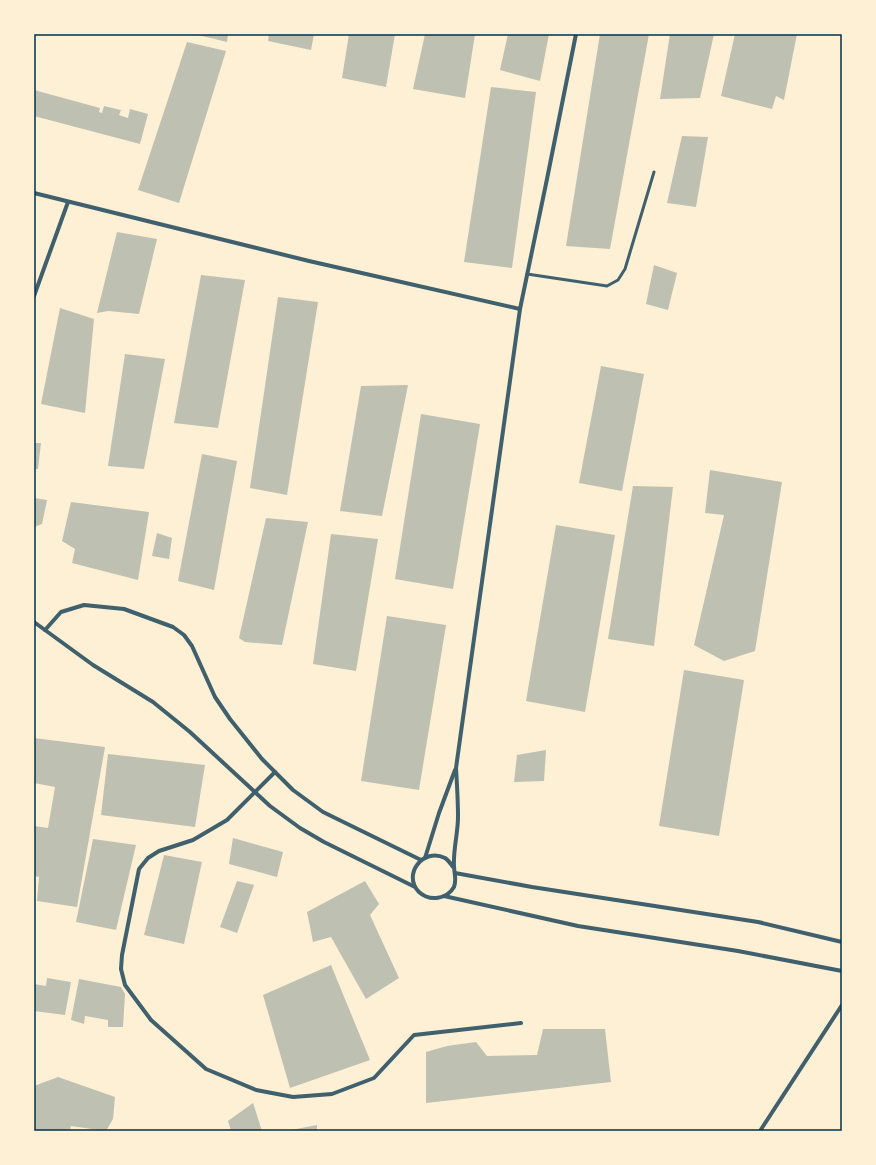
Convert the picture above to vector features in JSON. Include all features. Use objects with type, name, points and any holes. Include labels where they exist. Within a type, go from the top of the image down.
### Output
[{"type":"street","points":[[444,896],[454,887],[456,880],[454,867],[458,817],[456,768],[520,309],[576,34]]},
{"type":"street","points":[[34,193],[309,261],[520,309]]},
{"type":"street","points":[[34,296],[68,202]]},
{"type":"street","points":[[45,630],[61,612],[84,605],[124,609],[173,627],[184,635],[192,646],[215,697],[230,719],[262,759],[293,790],[323,812],[423,859],[435,856],[446,859],[454,867]]},
{"type":"street","points":[[34,622],[93,664],[153,702],[190,732],[270,806],[300,828],[324,842],[415,887]]},
{"type":"street","points":[[456,768],[423,859],[416,866],[413,880],[415,887],[419,892],[431,898],[444,896],[578,926],[738,951],[842,971]]},
{"type":"street","points":[[275,772],[227,820],[193,840],[159,851],[148,858],[139,869],[122,955],[121,969],[125,985],[151,1020],[206,1069],[256,1090],[293,1097],[332,1094],[374,1078],[414,1035],[521,1023]]},
{"type":"street","points":[[455,873],[532,887],[758,922],[842,942]]},
{"type":"street","points":[[760,1131],[842,1005]]},
{"type":"lane","points":[[527,274],[607,286],[618,280],[626,269],[654,172]]},
{"type":"building","points":[[194,34],[228,34],[227,42]]},
{"type":"building","points":[[269,34],[314,34],[311,50],[268,41]]},
{"type":"building","points":[[349,34],[395,34],[386,87],[342,78]]},
{"type":"building","points":[[425,34],[475,34],[465,98],[413,89]]},
{"type":"building","points":[[508,34],[549,34],[540,81],[500,70]]},
{"type":"building","points":[[600,34],[649,34],[610,249],[566,246]]},
{"type":"building","points":[[670,34],[714,34],[700,98],[660,99]]},
{"type":"building","points":[[735,34],[797,34],[784,100],[776,96],[772,109],[721,96]]},
{"type":"building","points":[[187,42],[226,51],[179,203],[138,190]]},
{"type":"building","points":[[491,87],[536,92],[512,268],[464,262]]},
{"type":"building","points":[[34,90],[100,108],[99,112],[102,113],[104,106],[121,110],[119,115],[128,118],[130,109],[148,114],[140,144],[34,116]]},
{"type":"building","points":[[682,136],[708,137],[696,207],[667,203]]},
{"type":"building","points":[[117,232],[157,239],[139,314],[108,311],[97,313]]},
{"type":"building","points":[[654,265],[677,273],[668,310],[646,304]]},
{"type":"building","points":[[201,275],[245,280],[218,428],[174,423]]},
{"type":"building","points":[[278,297],[318,302],[287,495],[250,488]]},
{"type":"building","points":[[60,308],[94,319],[85,413],[41,404]]},
{"type":"building","points":[[125,354],[165,359],[144,469],[108,466]]},
{"type":"building","points":[[601,366],[644,374],[622,491],[579,483]]},
{"type":"building","points":[[408,385],[382,516],[340,511],[361,386]]},
{"type":"building","points":[[421,414],[480,424],[453,589],[395,579]]},
{"type":"building","points":[[34,443],[41,443],[38,469],[34,469]]},
{"type":"building","points":[[202,454],[237,461],[214,590],[178,581]]},
{"type":"building","points":[[710,470],[782,482],[755,651],[724,661],[694,645],[724,515],[705,513]]},
{"type":"building","points":[[633,486],[673,487],[654,646],[608,639]]},
{"type":"building","points":[[34,498],[47,500],[42,524],[34,527]]},
{"type":"building","points":[[71,502],[149,512],[138,580],[72,563],[75,549],[62,541]]},
{"type":"building","points":[[266,518],[308,522],[282,645],[245,642],[239,638]]},
{"type":"building","points":[[556,525],[615,535],[585,712],[526,701]]},
{"type":"building","points":[[157,533],[172,538],[169,559],[152,556]]},
{"type":"building","points":[[331,534],[378,539],[356,671],[313,664]]},
{"type":"building","points":[[387,616],[446,625],[419,790],[361,781]]},
{"type":"building","points":[[684,670],[744,680],[719,836],[659,826]]},
{"type":"building","points":[[34,738],[105,747],[77,907],[37,901],[39,877],[34,876],[34,826],[48,828],[55,787],[34,783]]},
{"type":"building","points":[[546,750],[544,781],[514,782],[517,755]]},
{"type":"building","points":[[108,754],[205,765],[195,827],[101,815]]},
{"type":"building","points":[[233,838],[283,852],[277,877],[229,864]]},
{"type":"building","points":[[93,839],[136,845],[116,930],[76,922]]},
{"type":"building","points":[[164,855],[202,862],[184,944],[144,935]]},
{"type":"building","points":[[237,881],[254,885],[237,933],[220,927]]},
{"type":"building","points":[[365,881],[379,904],[370,915],[399,978],[366,999],[331,937],[313,942],[307,912]]},
{"type":"building","points":[[331,965],[370,1060],[290,1088],[263,995]]},
{"type":"building","points":[[47,978],[71,982],[65,1015],[34,1011],[34,984],[46,986]]},
{"type":"building","points":[[79,979],[121,987],[125,994],[123,1027],[108,1027],[108,1020],[85,1016],[84,1024],[71,1020]]},
{"type":"building","points":[[543,1029],[605,1029],[611,1082],[426,1103],[426,1052],[447,1046],[476,1042],[487,1056],[537,1055]]},
{"type":"building","points":[[58,1077],[115,1097],[113,1119],[106,1131],[71,1126],[70,1131],[34,1131],[34,1086]]},
{"type":"building","points":[[253,1103],[262,1131],[231,1131],[228,1121]]},
{"type":"building","points":[[317,1125],[317,1131],[291,1131],[291,1130]]}]
